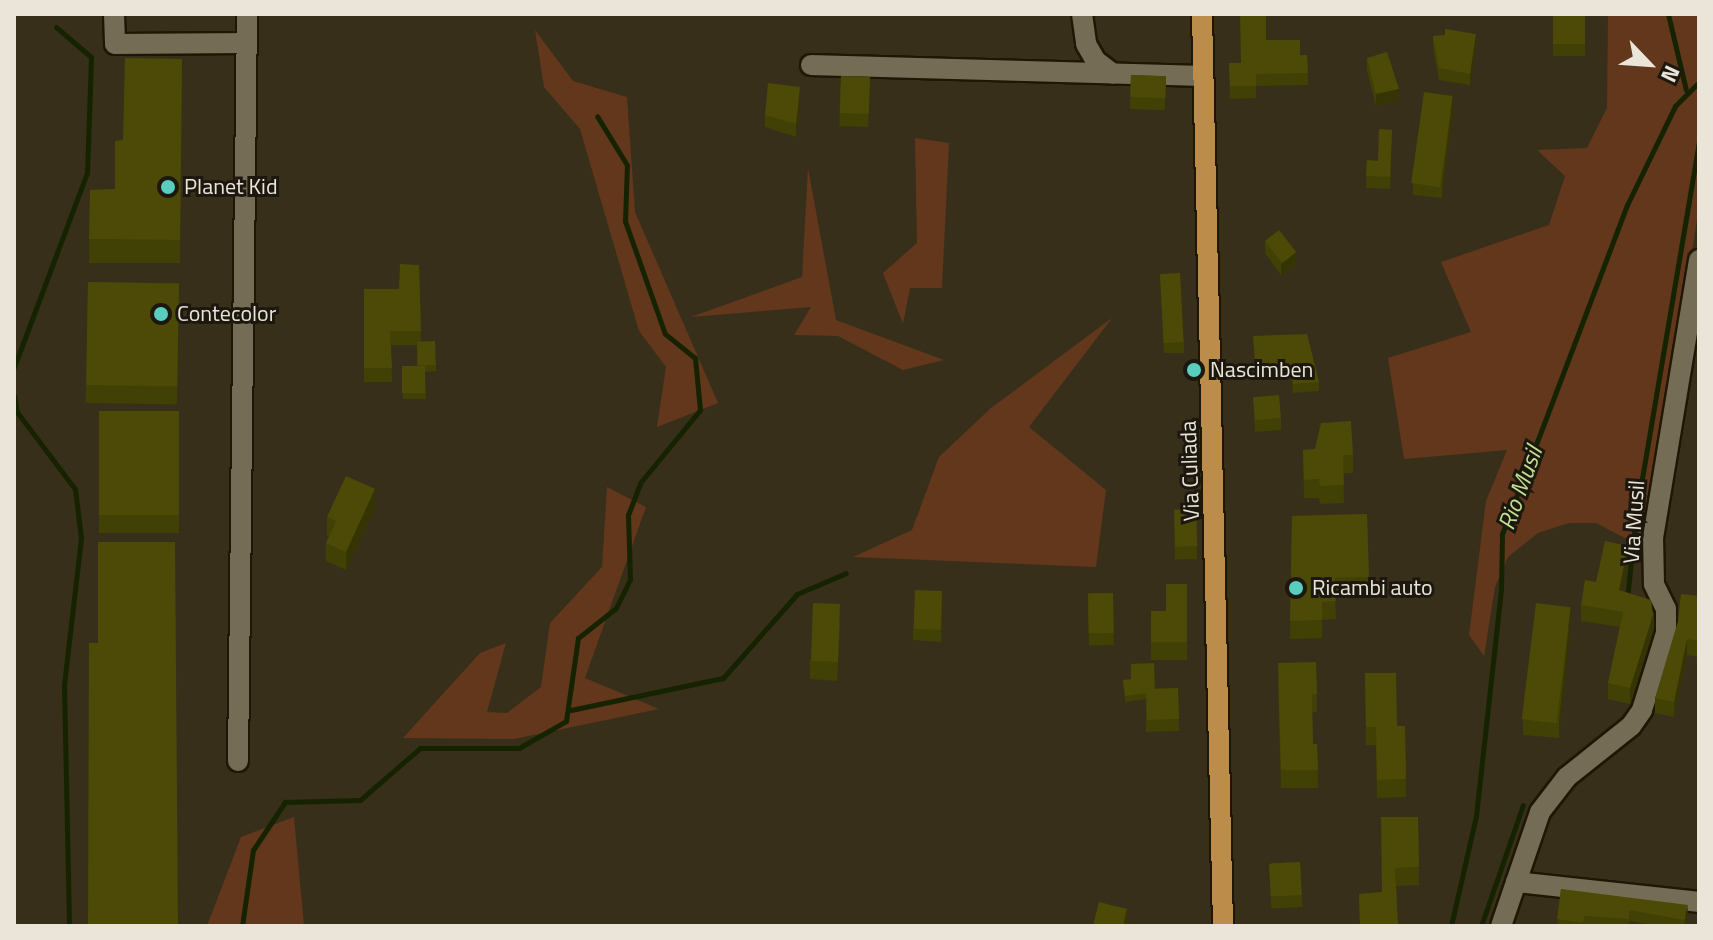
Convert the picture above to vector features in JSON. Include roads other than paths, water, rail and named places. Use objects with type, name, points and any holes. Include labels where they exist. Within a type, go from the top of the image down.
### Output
[{"type":"main road","name":"Via Culiada","points":[[1202,14],[1223,926]]},
{"type":"street","points":[[114,14],[115,44],[247,43]]},
{"type":"street","points":[[238,761],[247,14]]},
{"type":"street","points":[[1082,14],[1086,44],[1113,74]]},
{"type":"street","points":[[811,65],[1203,76]]},
{"type":"street","name":"Via Musil","points":[[1501,926],[1540,812],[1567,777],[1631,726],[1642,710],[1666,633],[1666,609],[1654,584],[1653,538],[1699,260]]},
{"type":"street","points":[[1516,882],[1699,902]]},
{"type":"waterway","points":[[1668,14],[1686,90]]},
{"type":"waterway","points":[[14,367],[87,173],[91,57],[56,27]]},
{"type":"waterway","name":"Rio Musil","points":[[1451,926],[1476,816],[1501,588],[1502,534],[1627,205],[1675,106],[1699,82]]},
{"type":"waterway","points":[[242,926],[253,850],[285,802],[360,800],[420,748],[519,748],[566,721],[578,638],[616,608],[630,579],[628,515],[640,483],[700,410],[695,358],[665,334],[625,221],[627,165],[597,116]]},
{"type":"waterway","points":[[1627,599],[1636,514],[1699,142]]},
{"type":"waterway","points":[[14,395],[17,412],[75,489],[81,538],[64,685],[69,926]]},
{"type":"waterway","points":[[571,710],[723,678],[797,594],[846,573]]},
{"type":"waterway","points":[[1481,926],[1523,805]]},
{"type":"place","name":"Planet Kid","points":[[168,187]]},
{"type":"place","name":"Contecolor","points":[[161,314]]},
{"type":"place","name":"Nascimben","points":[[1194,370]]},
{"type":"place","name":"Ricambi auto","points":[[1296,588]]}]
